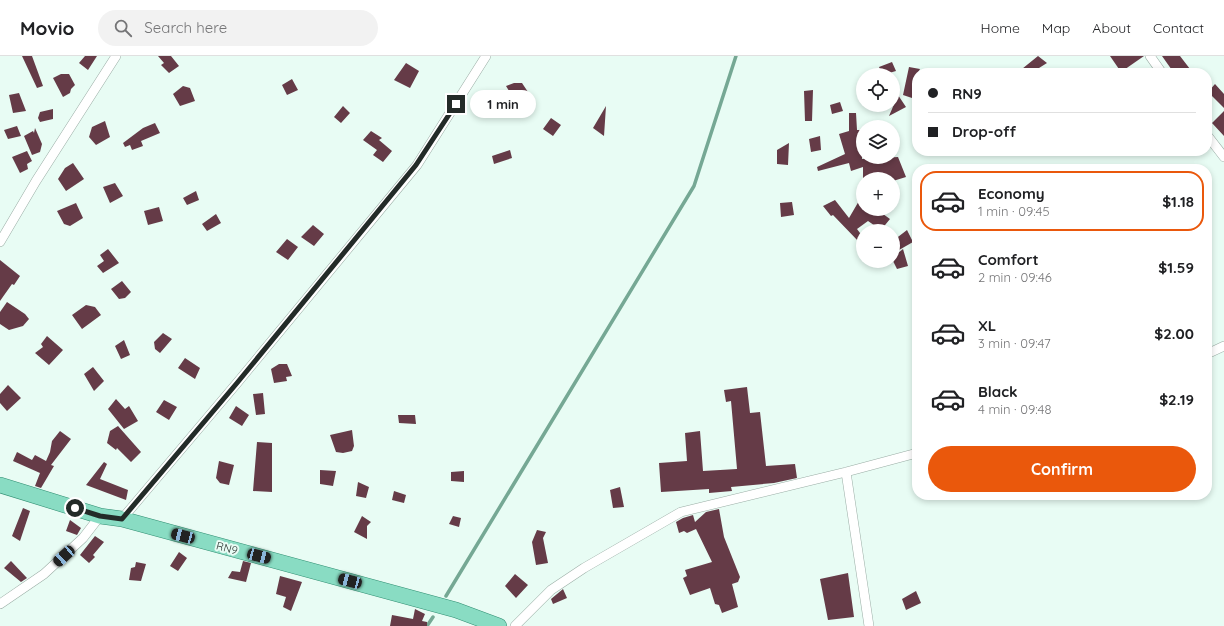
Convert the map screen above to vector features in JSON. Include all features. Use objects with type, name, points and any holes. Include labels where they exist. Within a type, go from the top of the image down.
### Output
[{"type":"main road","name":"RN9","points":[[0,485],[100,516],[122,519],[456,610],[499,626]]},
{"type":"street","points":[[0,242],[36,181],[116,56]]},
{"type":"street","points":[[122,519],[237,383],[416,165],[486,56]]},
{"type":"street","points":[[1150,56],[1158,68]]},
{"type":"street","points":[[1212,141],[1223,155]]},
{"type":"street","points":[[1212,352],[1224,346]]},
{"type":"street","points":[[515,626],[551,590],[584,568],[681,512],[912,454]]},
{"type":"street","points":[[846,472],[869,626]]},
{"type":"street","points":[[0,604],[44,574],[83,538],[100,516]]},
{"type":"building","points":[[22,56],[32,56],[43,86],[37,88]]},
{"type":"building","points":[[85,56],[97,56],[88,70],[79,63]]},
{"type":"building","points":[[158,56],[171,56],[179,66],[169,73],[161,65],[164,63]]},
{"type":"building","points":[[1038,56],[1047,63],[1039,68],[1023,68]]},
{"type":"building","points":[[1110,56],[1144,56],[1127,68],[1118,68]]},
{"type":"building","points":[[1162,56],[1180,56],[1189,68],[1170,68]]},
{"type":"building","points":[[892,62],[895,68],[879,68]]},
{"type":"building","points":[[406,63],[419,71],[410,88],[394,80]]},
{"type":"building","points":[[909,67],[914,68],[912,68],[912,98],[903,95]]},
{"type":"building","points":[[61,74],[69,74],[75,85],[71,89],[70,93],[63,97],[53,78]]},
{"type":"building","points":[[292,79],[298,90],[287,95],[282,85]]},
{"type":"building","points":[[514,83],[522,83],[528,92],[514,99],[506,86]]},
{"type":"building","points":[[1215,84],[1224,94],[1224,108],[1212,96],[1212,87]]},
{"type":"building","points":[[183,86],[190,88],[195,101],[180,106],[173,94]]},
{"type":"building","points":[[813,90],[812,121],[805,121],[804,91]]},
{"type":"building","points":[[19,93],[26,111],[13,113],[9,95]]},
{"type":"building","points":[[900,98],[906,107],[900,110]]},
{"type":"building","points":[[840,102],[843,111],[832,114],[830,105]]},
{"type":"building","points":[[343,106],[350,113],[341,123],[334,117]]},
{"type":"building","points":[[606,106],[604,136],[593,128]]},
{"type":"building","points":[[53,109],[53,119],[40,122],[38,118],[40,112]]},
{"type":"building","points":[[1224,111],[1224,136],[1212,123]]},
{"type":"building","points":[[891,112],[897,112],[889,116]]},
{"type":"building","points":[[849,113],[856,113],[856,164],[900,164],[900,162],[906,177],[900,179],[900,172],[863,172],[863,167],[851,171],[849,163],[818,171],[817,167],[845,154],[839,134],[849,131]]},
{"type":"building","points":[[551,118],[561,125],[553,136],[543,129]]},
{"type":"building","points":[[105,121],[110,137],[96,145],[89,137],[92,127]]},
{"type":"building","points":[[155,123],[160,133],[141,141],[143,146],[132,150],[130,145],[125,147],[123,143],[143,128]]},
{"type":"building","points":[[17,126],[21,136],[8,139],[4,130]]},
{"type":"building","points":[[35,128],[42,144],[40,152],[32,155],[24,136],[33,131],[34,133]]},
{"type":"building","points":[[371,131],[382,138],[379,140],[392,151],[383,162],[373,155],[377,150],[363,140]]},
{"type":"building","points":[[820,136],[821,150],[811,152],[809,139]]},
{"type":"building","points":[[789,143],[788,165],[777,164],[777,150]]},
{"type":"building","points":[[510,150],[512,158],[494,164],[492,156]]},
{"type":"building","points":[[27,151],[32,161],[27,164],[28,169],[20,173],[12,157]]},
{"type":"building","points":[[73,163],[84,179],[66,191],[58,179],[65,168]]},
{"type":"building","points":[[115,183],[123,196],[110,203],[103,187]]},
{"type":"building","points":[[196,191],[199,200],[187,205],[183,198]]},
{"type":"building","points":[[835,200],[849,218],[856,206],[856,216],[886,216],[890,219],[886,224],[872,224],[868,221],[864,224],[856,224],[856,239],[833,215],[831,216],[823,206]]},
{"type":"building","points":[[792,202],[794,215],[781,217],[780,203]]},
{"type":"building","points":[[76,203],[83,218],[70,226],[64,224],[57,211]]},
{"type":"building","points":[[159,207],[163,221],[148,225],[144,211]]},
{"type":"building","points":[[216,214],[221,223],[207,231],[202,224]]},
{"type":"building","points":[[313,225],[324,234],[314,246],[301,237]]},
{"type":"building","points":[[907,230],[912,243],[900,249],[900,235]]},
{"type":"building","points":[[287,239],[298,247],[288,260],[276,252]]},
{"type":"building","points":[[108,249],[119,263],[103,273],[97,266],[104,261],[100,255]]},
{"type":"building","points":[[903,249],[908,266],[897,269],[900,268],[900,251]]},
{"type":"building","points":[[0,260],[20,276],[14,285],[12,284],[0,301]]},
{"type":"building","points":[[122,281],[131,292],[125,298],[119,299],[111,289]]},
{"type":"building","points":[[7,302],[25,314],[29,319],[23,326],[9,330],[0,324],[0,312]]},
{"type":"building","points":[[86,305],[95,307],[101,315],[82,329],[72,315]]},
{"type":"building","points":[[163,333],[172,339],[160,353],[155,349],[154,342]]},
{"type":"building","points":[[47,336],[63,350],[49,365],[35,353],[43,347],[41,344]]},
{"type":"building","points":[[124,340],[130,355],[121,359],[115,346]]},
{"type":"building","points":[[185,358],[200,368],[195,379],[178,368]]},
{"type":"building","points":[[279,364],[287,364],[292,376],[286,377],[287,381],[274,383],[271,369]]},
{"type":"building","points":[[93,367],[104,381],[94,391],[84,374]]},
{"type":"building","points":[[8,385],[21,398],[7,411],[0,403],[0,394]]},
{"type":"building","points":[[747,387],[750,413],[760,412],[766,466],[795,464],[797,478],[774,483],[731,487],[732,491],[709,493],[709,489],[661,492],[659,463],[687,461],[685,433],[700,431],[703,471],[737,469],[731,401],[726,402],[724,390]]},
{"type":"building","points":[[263,393],[265,414],[256,415],[253,394]]},
{"type":"building","points":[[116,399],[125,409],[129,406],[138,421],[124,429],[108,409]]},
{"type":"building","points":[[164,400],[177,407],[169,420],[156,412]]},
{"type":"building","points":[[236,406],[249,415],[242,426],[229,418]]},
{"type":"building","points":[[398,415],[415,415],[416,424],[399,423]]},
{"type":"building","points":[[118,426],[141,452],[131,462],[117,448],[116,450],[107,443],[110,431]]},
{"type":"building","points":[[352,430],[354,446],[352,451],[343,453],[336,452],[330,435]]},
{"type":"building","points":[[60,431],[71,439],[51,465],[54,466],[41,488],[35,486],[40,473],[13,461],[17,452],[32,460],[35,455],[46,461],[50,452],[52,441]]},
{"type":"building","points":[[257,442],[272,443],[272,492],[253,491]]},
{"type":"building","points":[[219,461],[234,465],[229,485],[220,483],[216,478]]},
{"type":"building","points":[[104,462],[107,464],[100,479],[128,490],[126,500],[86,485]]},
{"type":"building","points":[[320,470],[336,471],[333,486],[320,484]]},
{"type":"building","points":[[464,471],[464,482],[451,481],[451,472]]},
{"type":"building","points":[[358,482],[369,487],[366,498],[356,496]]},
{"type":"building","points":[[620,487],[624,507],[613,508],[610,490]]},
{"type":"building","points":[[394,491],[406,495],[404,503],[392,500]]},
{"type":"building","points":[[23,508],[30,511],[20,541],[12,536]]},
{"type":"building","points":[[719,509],[724,537],[740,577],[738,582],[732,584],[738,607],[722,613],[719,605],[715,604],[710,588],[690,595],[683,578],[687,576],[685,570],[712,562],[696,529],[687,533],[684,531],[679,533],[676,522],[693,515],[695,522],[706,512]]},
{"type":"building","points":[[362,516],[371,522],[367,526],[367,539],[354,532]]},
{"type":"building","points":[[453,516],[461,518],[459,527],[449,524]]},
{"type":"building","points":[[70,520],[81,528],[77,535],[66,531]]},
{"type":"building","points":[[537,530],[546,532],[543,538],[548,563],[536,565],[532,542]]},
{"type":"building","points":[[95,536],[104,542],[93,555],[95,557],[89,563],[80,555]]},
{"type":"building","points":[[179,552],[187,558],[178,571],[170,566]]},
{"type":"building","points":[[11,561],[27,578],[21,582],[4,568]]},
{"type":"building","points":[[243,561],[251,563],[246,582],[228,578],[232,571],[240,572]]},
{"type":"building","points":[[136,562],[146,564],[141,581],[129,580],[131,568],[135,567]]},
{"type":"building","points":[[848,573],[854,617],[828,620],[820,579]]},
{"type":"building","points":[[515,574],[528,585],[516,598],[505,586]]},
{"type":"building","points":[[280,576],[302,582],[291,611],[283,607],[286,597],[276,594]]},
{"type":"building","points":[[563,589],[567,598],[553,604],[551,599]]},
{"type":"building","points":[[916,591],[921,603],[906,610],[902,599]]},
{"type":"building","points":[[415,609],[425,614],[422,621],[427,622],[427,626],[390,626],[392,615],[413,619]]},
{"type":"waterway","points":[[446,596],[694,186],[736,56]]},
{"type":"waterway","points":[[427,626],[433,617]]},
{"type":"route","points":[[75,508],[100,516],[122,519],[237,383],[416,165],[456,104]]}]
